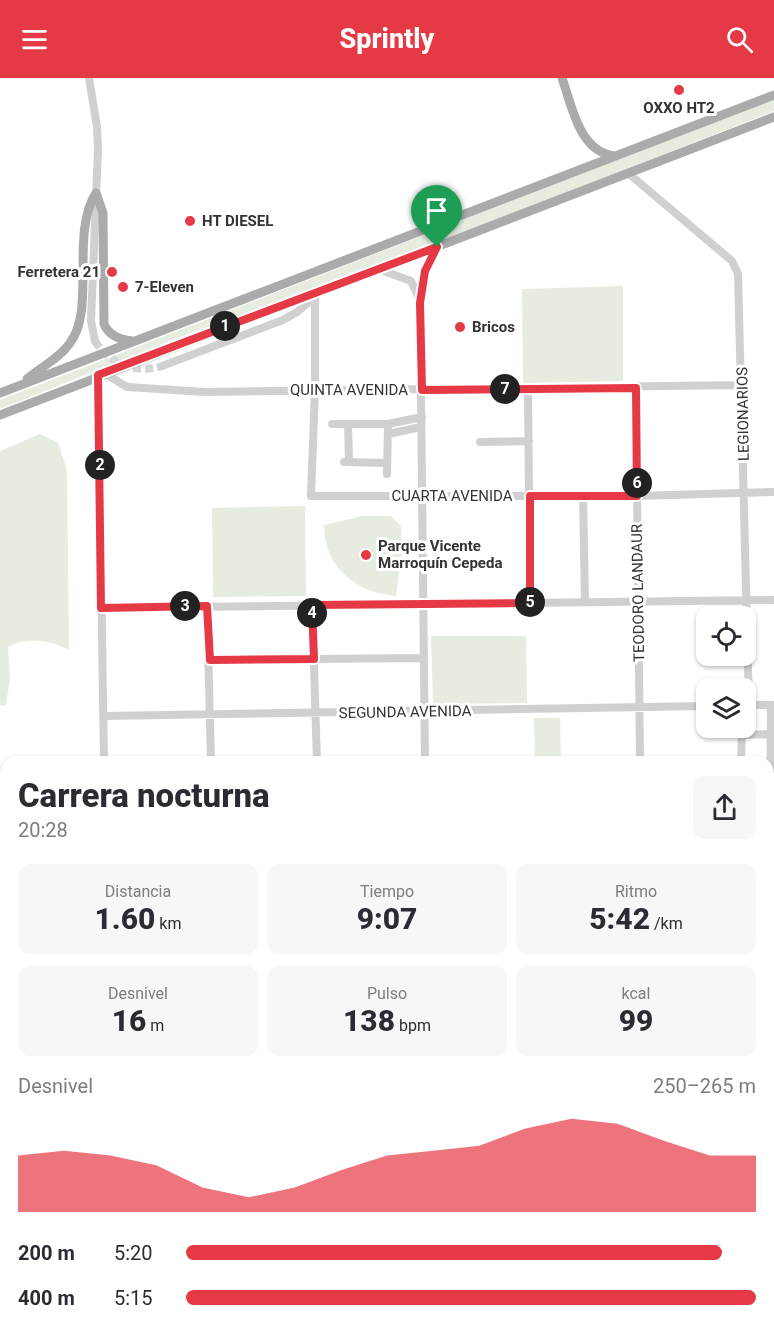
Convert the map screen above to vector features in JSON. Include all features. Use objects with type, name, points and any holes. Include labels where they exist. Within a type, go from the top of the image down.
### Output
[{"type":"main road","points":[[562,78],[588,142],[599,151],[615,156]]},
{"type":"main road","points":[[0,393],[774,94]]},
{"type":"main road","points":[[0,415],[101,374],[318,294],[774,117]]},
{"type":"main road","points":[[96,193],[103,213],[104,324],[106,330],[117,338],[138,340]]},
{"type":"main road","points":[[22,383],[60,354],[76,335],[80,318],[85,220],[96,193]]},
{"type":"street","points":[[88,78],[97,127],[91,321],[95,341]]},
{"type":"street","name":"LEGIONARIOS","points":[[628,173],[732,261],[736,267],[739,280],[743,385],[747,678]]},
{"type":"street","points":[[425,756],[420,303],[425,271],[437,247]]},
{"type":"street","points":[[378,269],[411,281],[420,303]]},
{"type":"street","points":[[162,366],[283,320],[297,312],[318,294]]},
{"type":"street","points":[[315,389],[318,294]]},
{"type":"street","points":[[101,374],[101,608],[104,756]]},
{"type":"street","name":"QUINTA AVENIDA","points":[[101,374],[127,387],[138,389],[205,392],[743,385]]},
{"type":"street","name":"TEODORO LANDAUR","points":[[636,388],[640,756]]},
{"type":"street","name":"CUARTA AVENIDA","points":[[315,389],[311,496],[637,496],[774,492]]},
{"type":"street","points":[[528,389],[530,603]]},
{"type":"street","points":[[332,424],[388,424],[422,417]]},
{"type":"street","points":[[348,424],[347,462],[386,462]]},
{"type":"street","points":[[387,474],[388,424]]},
{"type":"street","points":[[388,434],[421,427]]},
{"type":"street","points":[[480,442],[529,441]]},
{"type":"street","points":[[583,496],[585,603]]},
{"type":"street","points":[[101,608],[774,600]]},
{"type":"street","points":[[312,605],[317,756]]},
{"type":"street","points":[[207,606],[211,756]]},
{"type":"street","points":[[210,660],[424,658]]},
{"type":"street","points":[[756,705],[773,705],[773,756]]},
{"type":"street","name":"SEGUNDA AVENIDA","points":[[104,716],[696,706]]},
{"type":"street","points":[[756,732],[773,734]]},
{"type":"street","points":[[741,756],[742,738]]},
{"type":"shaded area","points":[[774,99],[774,111],[480,226],[167,342],[0,409],[0,400]]},
{"type":"shaded area","points":[[623,286],[623,381],[523,383],[522,289]]},
{"type":"shaded area","points":[[40,434],[58,443],[67,470],[69,650],[54,644],[31,640],[8,647],[10,679],[6,705],[0,706],[0,451]]},
{"type":"shaded area","points":[[305,506],[306,596],[213,597],[212,508]]},
{"type":"shaded area","name":"Parque Vicente Marroquín Cepeda","points":[[363,516],[391,516],[401,526],[402,548],[396,596],[368,590],[356,583],[336,565],[330,553],[325,540],[324,525]]},
{"type":"shaded area","points":[[431,636],[526,636],[527,703],[433,704]]},
{"type":"shaded area","points":[[534,718],[560,718],[561,756],[535,756]]},
{"type":"tunnel","points":[[95,341],[108,356],[124,366],[142,369],[162,366]]},
{"type":"place","name":"OXXO HT2","points":[[679,90]]},
{"type":"place","name":"HT DIESEL","points":[[190,221]]},
{"type":"place","name":"Ferretera 21","points":[[112,272]]},
{"type":"place","name":"7-Eleven","points":[[123,287]]},
{"type":"place","name":"Bricos","points":[[460,327]]},
{"type":"place","name":"Parque Vicente Marroquín Cepeda","points":[[366,555]]},
{"type":"route","points":[[437,247],[425,271],[420,303],[422,390],[636,388],[637,496],[530,496],[530,603],[312,605],[314,659],[210,660],[207,606],[101,608],[98,375],[437,247]]}]
